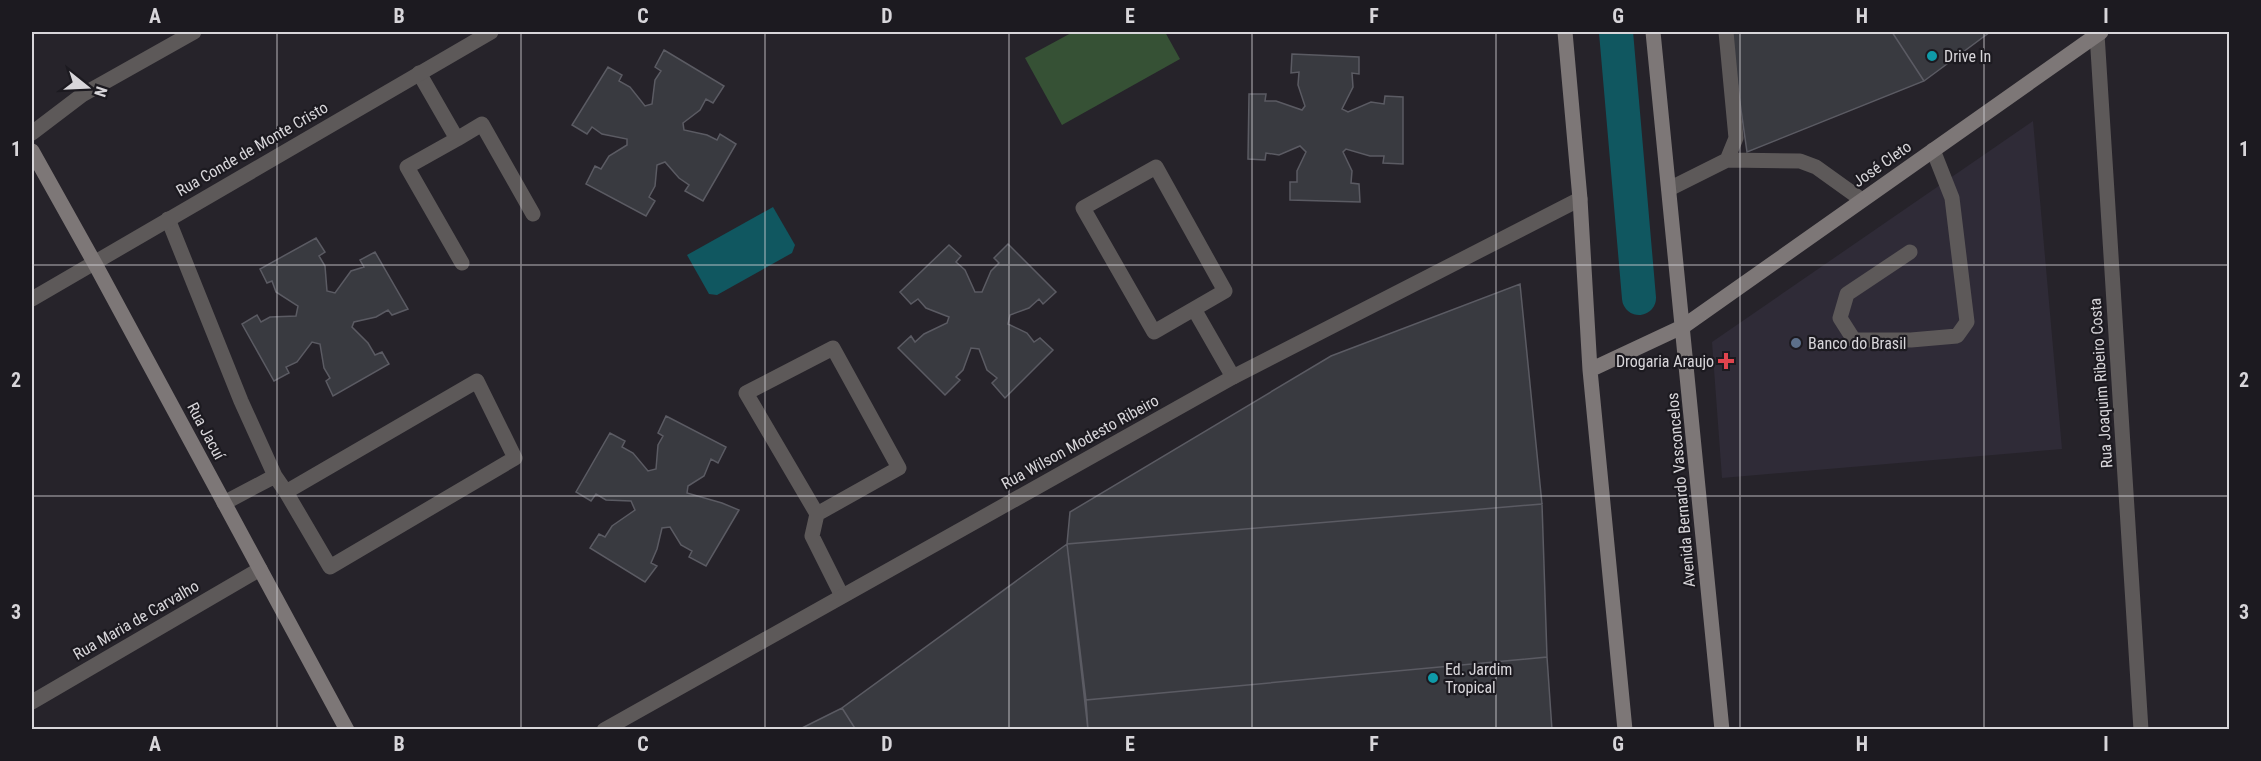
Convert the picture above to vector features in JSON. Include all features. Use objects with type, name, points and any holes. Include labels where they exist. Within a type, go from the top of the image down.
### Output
[{"type":"main road","points":[[1565,32],[1580,199],[1590,370],[1625,729]]},
{"type":"main road","name":"Avenida Bernardo Vasconcelos","points":[[1653,32],[1722,729]]},
{"type":"main road","name":"José Cleto","points":[[1590,370],[1683,327],[2099,33]]},
{"type":"main road","name":"Rua Jacuí","points":[[32,151],[347,729]]},
{"type":"street","points":[[32,133],[82,95],[194,32]]},
{"type":"street","name":"Rua Conde de Monte Cristo","points":[[32,299],[491,32]]},
{"type":"street","points":[[1726,32],[1736,138],[1727,160]]},
{"type":"street","name":"Rua Joaquim Ribeiro Costa","points":[[2099,33],[2140,729]]},
{"type":"street","points":[[419,73],[457,139]]},
{"type":"street","points":[[462,263],[407,167],[482,124],[533,214]]},
{"type":"street","points":[[1910,252],[1847,294],[1840,318],[1854,340],[1911,340],[1957,336],[1967,322],[1952,198],[1933,150]]},
{"type":"street","points":[[1669,189],[1727,160],[1800,161],[1816,167],[1862,200]]},
{"type":"street","points":[[1155,167],[1225,291],[1194,309],[1154,332],[1083,208],[1155,167]]},
{"type":"street","name":"Rua Wilson Modesto Ribeiro","points":[[604,729],[1233,377],[1580,199]]},
{"type":"street","points":[[168,219],[241,401],[275,476],[330,567],[515,458],[477,381],[286,492]]},
{"type":"street","points":[[1194,309],[1233,377]]},
{"type":"street","points":[[817,514],[900,468],[833,348],[746,393],[817,514],[812,536],[842,596]]},
{"type":"street","points":[[224,503],[275,476]]},
{"type":"street","name":"Rua Maria de Carvalho","points":[[32,702],[260,569]]},
{"type":"shaded area","points":[[2033,121],[2062,449],[1722,478],[1712,342]]},
{"type":"green space","points":[[1073,32],[1165,32],[1180,59],[1062,125],[1025,58]]},
{"type":"water","points":[[773,207],[795,245],[792,253],[717,295],[709,294],[687,255]]},
{"type":"building","points":[[1730,32],[1892,32],[1924,81],[1747,152]]},
{"type":"building","name":"Drive In","points":[[1892,32],[1990,32],[1924,81]]},
{"type":"building","points":[[664,50],[724,86],[713,103],[706,99],[700,110],[683,123],[684,130],[707,135],[717,140],[720,134],[736,144],[703,201],[685,191],[689,185],[679,178],[665,162],[657,165],[655,186],[649,197],[655,201],[646,216],[586,184],[595,166],[601,169],[609,156],[627,145],[627,139],[602,134],[592,127],[587,134],[572,125],[608,67],[622,75],[619,81],[630,87],[645,106],[652,104],[655,80],[661,71],[655,67]]},
{"type":"building","points":[[1292,54],[1359,57],[1359,74],[1352,73],[1353,87],[1342,109],[1348,112],[1371,102],[1384,104],[1385,96],[1403,97],[1403,164],[1383,163],[1384,156],[1370,156],[1346,149],[1343,152],[1352,171],[1351,183],[1359,184],[1360,202],[1290,200],[1290,182],[1297,182],[1297,171],[1306,152],[1300,146],[1279,155],[1266,153],[1265,160],[1248,159],[1249,94],[1266,94],[1265,101],[1276,101],[1302,110],[1305,106],[1298,85],[1299,72],[1291,73]]},
{"type":"building","points":[[316,238],[325,252],[319,256],[325,266],[327,291],[335,293],[351,271],[364,267],[360,260],[375,252],[408,309],[392,315],[388,310],[376,317],[354,322],[352,327],[368,343],[375,355],[382,352],[389,364],[333,396],[326,381],[330,378],[324,368],[320,344],[312,342],[297,362],[286,367],[289,373],[274,381],[242,324],[257,315],[261,322],[270,317],[296,316],[298,306],[276,292],[272,281],[267,283],[260,269]]},
{"type":"building","points":[[1008,244],[1056,292],[1043,304],[1039,299],[1029,308],[1010,315],[1008,324],[1027,333],[1034,342],[1040,338],[1053,350],[1005,398],[992,383],[997,378],[987,370],[979,349],[971,348],[963,370],[956,377],[960,380],[945,395],[898,348],[911,336],[915,342],[924,334],[947,323],[949,317],[926,308],[918,299],[911,304],[900,292],[949,245],[961,256],[956,262],[965,270],[975,292],[982,292],[991,271],[999,263],[994,258]]},
{"type":"building","points":[[1520,284],[1542,504],[1067,544],[1070,512],[1331,356]]},
{"type":"building","points":[[666,416],[726,447],[718,463],[711,459],[704,476],[688,486],[687,493],[739,510],[706,566],[689,557],[692,551],[681,545],[670,527],[662,528],[651,563],[657,566],[645,582],[590,548],[599,534],[605,537],[612,526],[635,510],[631,501],[606,500],[596,494],[591,501],[576,492],[610,433],[625,441],[622,447],[633,453],[648,471],[656,469],[658,445],[663,436],[658,433]]},
{"type":"building","points":[[1542,504],[1547,657],[1086,700],[1067,544]]},
{"type":"building","points":[[1067,544],[1088,730],[856,730],[842,708]]},
{"type":"building","name":"Ed. Jardim Tropical","points":[[1547,657],[1552,730],[1088,730],[1086,700]]},
{"type":"building","points":[[842,708],[856,730],[798,730]]},
{"type":"waterway","points":[[1616,32],[1639,298]]},
{"type":"place","name":"Drive In","points":[[1932,56]]},
{"type":"place","name":"Banco do Brasil","points":[[1796,343]]},
{"type":"place","name":"Drogaria Araujo","points":[[1726,361]]},
{"type":"place","name":"Ed. Jardim Tropical","points":[[1433,678]]}]
